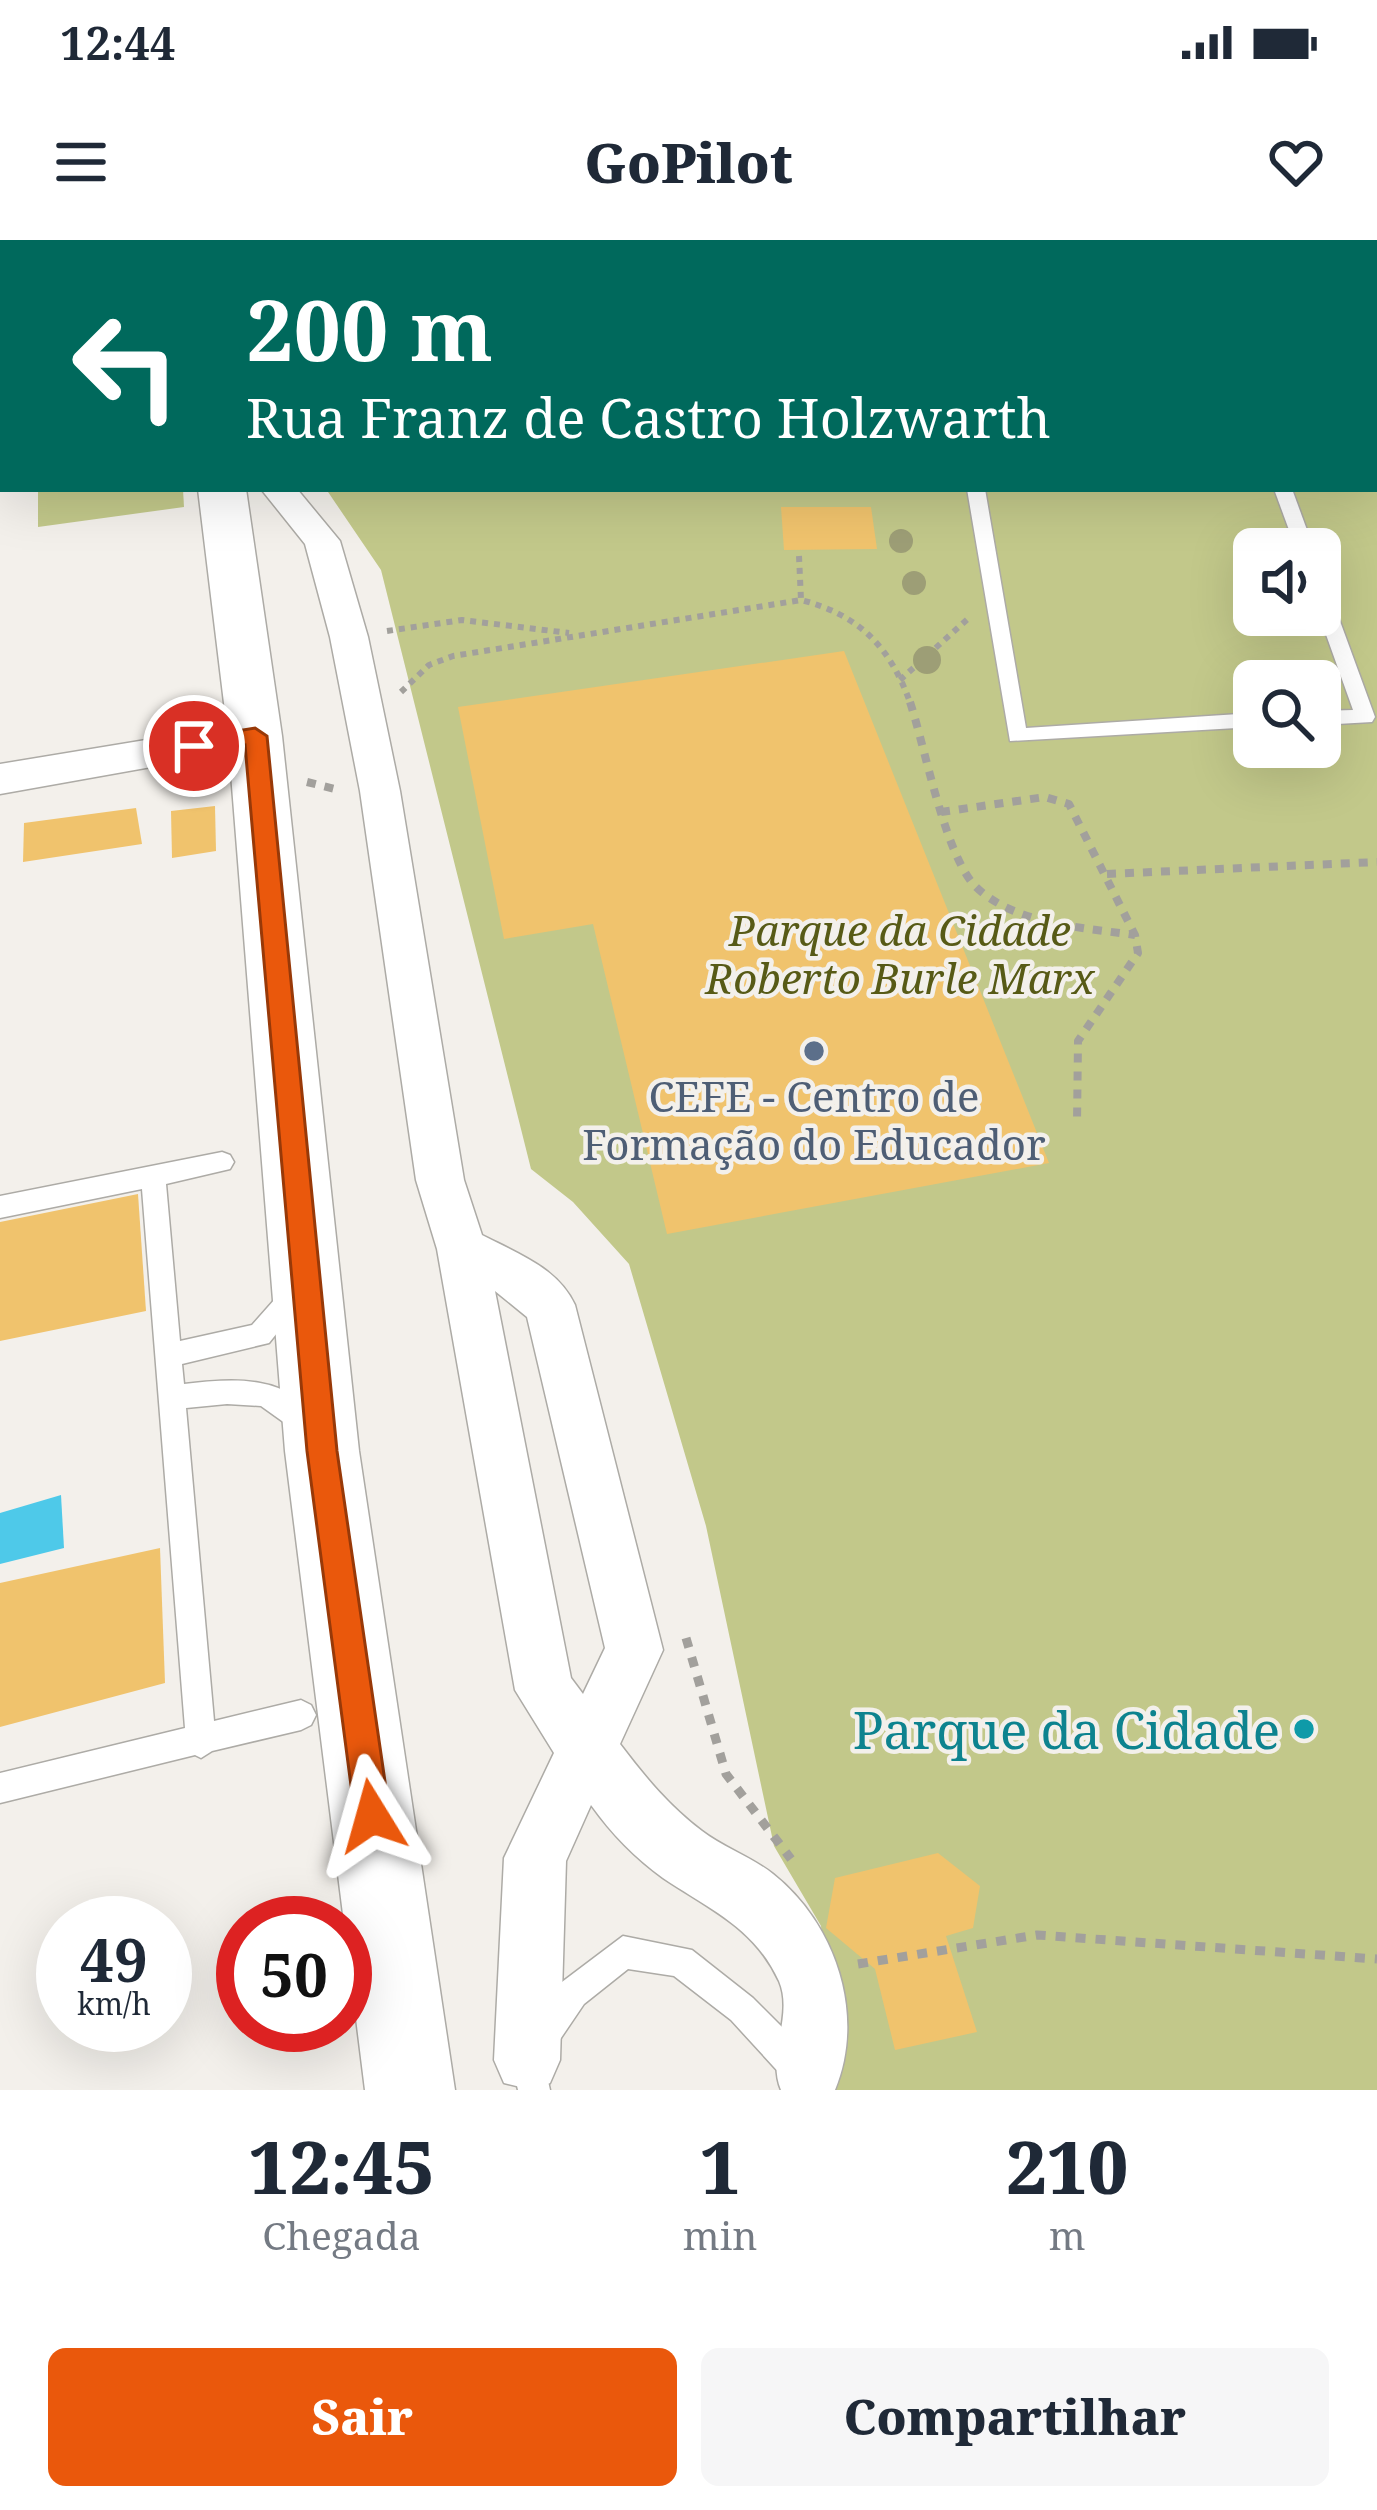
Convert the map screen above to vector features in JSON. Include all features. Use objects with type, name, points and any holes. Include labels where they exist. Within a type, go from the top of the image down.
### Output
[{"type":"main road","points":[[222,492],[257,762],[322,1451],[410,2090]]},
{"type":"street","points":[[281,492],[322,541],[349,637],[380,790],[440,1180],[462,1249],[544,1690],[634,1814],[683,1855],[748,1893],[775,1917],[802,1959],[817,1998],[806,2086]]},
{"type":"street","points":[[0,778],[257,762]]},
{"type":"street","points":[[462,1249],[521,1280],[550,1305],[634,1650],[535,1858],[531,2075]]},
{"type":"lane","points":[[976,492],[1017,736],[1233,721]]},
{"type":"lane","points":[[1284,492],[1297,528]]},
{"type":"lane","points":[[1336,636],[1365,717],[1341,718]]},
{"type":"lane","points":[[0,1207],[222,1162]]},
{"type":"lane","points":[[153,1176],[201,1743]]},
{"type":"lane","points":[[170,1355],[260,1335],[283,1313],[308,1269]]},
{"type":"lane","points":[[172,1397],[260,1390],[290,1405],[322,1451]]},
{"type":"lane","points":[[0,1788],[201,1743],[301,1715]]},
{"type":"lane","points":[[531,2075],[573,1993],[623,1952],[681,1961],[742,2009],[806,2086]]},
{"type":"path","points":[[799,556],[801,600]]},
{"type":"path","points":[[899,680],[970,618],[966,596]]},
{"type":"path","points":[[387,709],[411,679],[453,656],[801,600],[837,606],[873,630],[892,655],[940,812],[976,888],[1026,911],[1081,928],[1135,935]]},
{"type":"path","points":[[349,637],[462,620],[582,635]]},
{"type":"path","points":[[257,762],[352,794],[380,790]]},
{"type":"path","points":[[940,812],[1060,799],[1078,813],[1135,935],[1138,953],[1077,1032],[1072,1059],[1076,1123]]},
{"type":"path","points":[[1107,874],[1377,862]]},
{"type":"path","points":[[679,1616],[726,1774],[796,1866]]},
{"type":"path","points":[[851,1950],[857,1964],[1037,1935],[1377,1959]]},
{"type":"green space","points":[[38,492],[183,492],[184,507],[38,527]]},
{"type":"green space","name":"Parque da Cidade Roberto Burle Marx","points":[[328,492],[1377,492],[1377,2090],[815,2090],[829,2007],[821,1926],[774,1846],[706,1526],[629,1264],[573,1202],[531,1169],[381,570]]},
{"type":"water","points":[[61,1495],[64,1548],[0,1564],[0,1513]]},
{"type":"building","points":[[781,507],[871,507],[877,549],[784,550]]},
{"type":"building","name":"CEFE - Centro de Formação do Educador","points":[[844,651],[1049,1163],[667,1234],[593,924],[504,939],[458,707]]},
{"type":"building","points":[[215,806],[216,851],[172,858],[171,811]]},
{"type":"building","points":[[136,808],[142,844],[23,862],[24,823]]},
{"type":"building","points":[[138,1194],[146,1311],[0,1341],[0,1222]]},
{"type":"building","points":[[160,1548],[165,1683],[0,1727],[0,1583]]},
{"type":"building","points":[[938,1853],[980,1886],[973,1928],[946,1936],[977,2032],[895,2050],[875,1969],[826,1928],[835,1878]]},
{"type":"place","name":"CEFE - Centro de Formação do Educador","points":[[814,1051]]},
{"type":"place","name":"Parque da Cidade","points":[[1304,1729]]},
{"type":"route","points":[[194,746],[255,736],[322,1451],[372,1816]]}]
